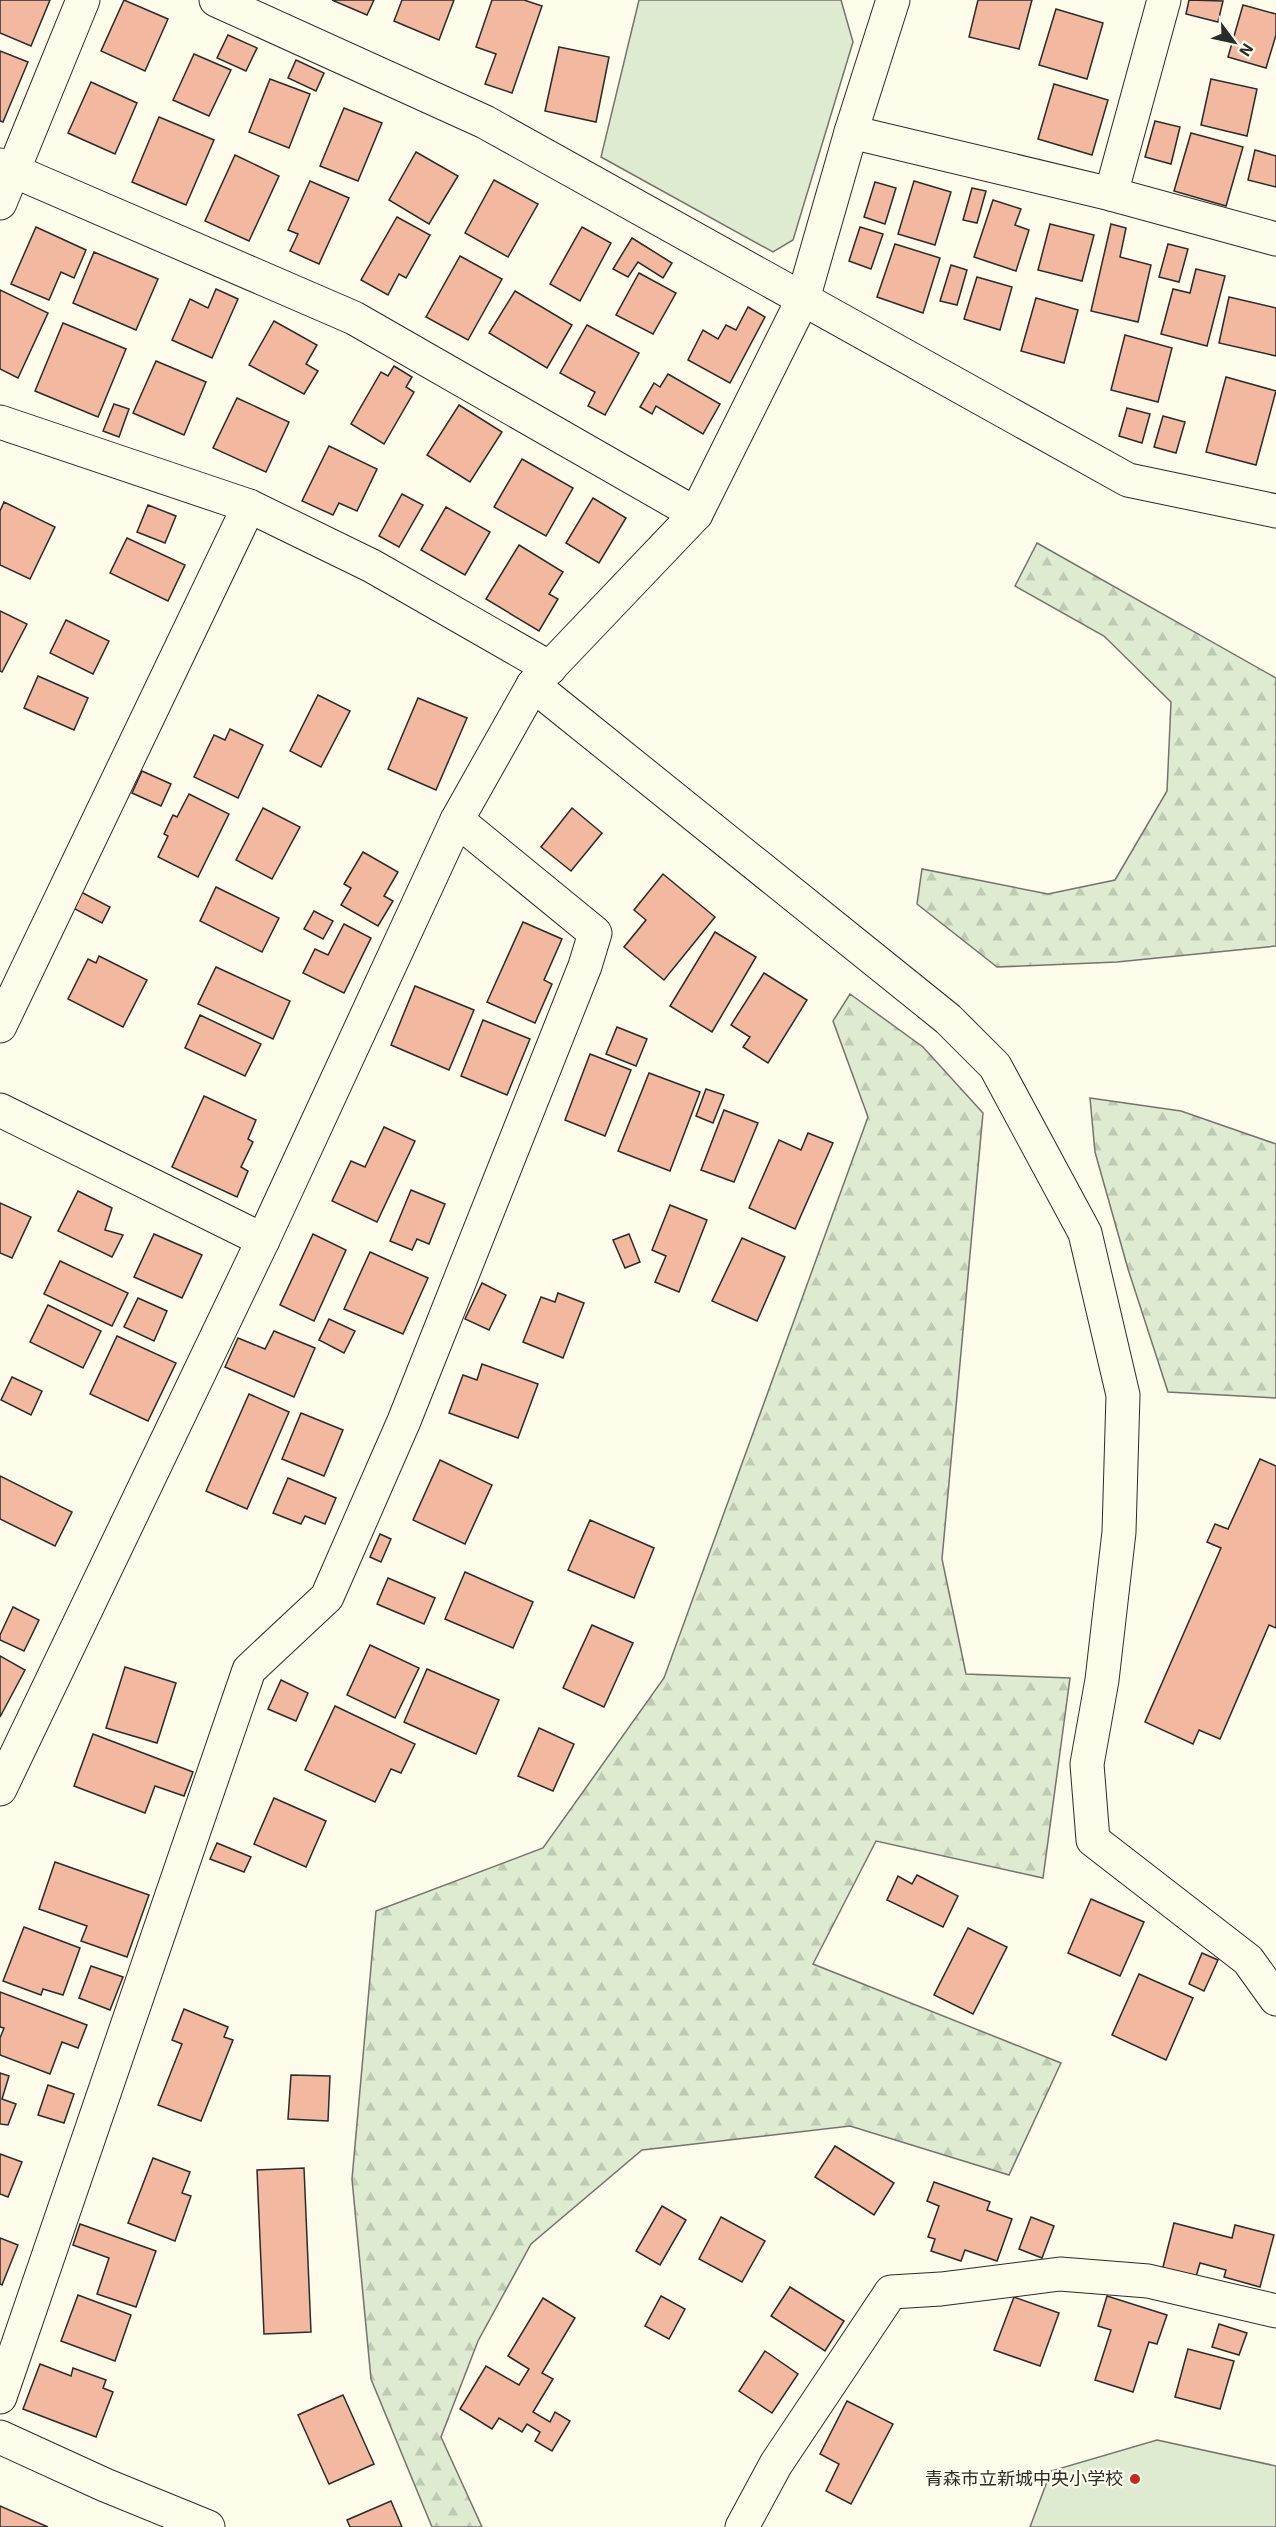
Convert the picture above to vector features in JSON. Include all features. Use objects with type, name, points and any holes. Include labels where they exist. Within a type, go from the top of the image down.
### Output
[{"type":"street","points":[[0,203],[7,168],[83,0]]},
{"type":"street","points":[[216,0],[485,122],[1128,480],[1276,511]]},
{"type":"street","points":[[0,1789],[263,1240],[457,820],[542,676],[696,514],[803,299],[851,132],[893,0]]},
{"type":"street","points":[[1111,194],[1164,0]]},
{"type":"street","points":[[851,132],[1111,194],[1276,240]]},
{"type":"street","points":[[7,168],[354,318],[696,514]]},
{"type":"street","points":[[0,422],[249,506],[372,566],[542,676],[948,1019],[995,1066],[1085,1233],[1123,1395],[1119,1532],[1102,1680],[1087,1764],[1093,1840],[1248,1960],[1276,1999]]},
{"type":"street","points":[[0,1026],[249,506]]},
{"type":"street","points":[[0,2397],[249,1670],[327,1597],[408,1410],[581,977],[596,933],[457,820]]},
{"type":"street","points":[[0,1110],[263,1240]]},
{"type":"street","points":[[742,2527],[776,2464],[891,2292],[942,2289],[1060,2274],[1148,2281],[1276,2311]]},
{"type":"street","points":[[0,2438],[105,2485],[208,2527]]},
{"type":"green space","points":[[639,0],[841,0],[853,42],[793,240],[773,252],[601,157]]},
{"type":"green space","points":[[1037,543],[1276,678],[1276,946],[1117,962],[997,967],[917,904],[922,869],[1048,894],[1115,880],[1167,791],[1171,702],[1104,636],[1015,586]]},
{"type":"green space","points":[[850,994],[923,1047],[983,1113],[942,1559],[966,1674],[1070,1678],[1043,1878],[876,1841],[813,1964],[1061,2063],[1009,2175],[850,2126],[642,2150],[531,2244],[478,2341],[441,2437],[482,2527],[432,2527],[371,2379],[352,2179],[376,1911],[543,1848],[664,1678],[868,1117],[833,1021]]},
{"type":"green space","points":[[1090,1098],[1181,1111],[1276,1144],[1276,1398],[1168,1392],[1128,1269],[1095,1152]]},
{"type":"green space","points":[[1157,2440],[1276,2466],[1276,2527],[1030,2527],[1051,2471]]},
{"type":"building","points":[[0,0],[50,0],[31,46],[0,33]]},
{"type":"building","points":[[124,0],[168,19],[145,71],[101,51]]},
{"type":"building","points":[[332,0],[374,0],[367,15]]},
{"type":"building","points":[[402,0],[454,0],[439,40],[394,21]]},
{"type":"building","points":[[492,0],[524,0],[542,6],[512,93],[485,84],[496,54],[476,47]]},
{"type":"building","points":[[978,0],[1032,0],[1019,49],[969,37]]},
{"type":"building","points":[[1189,0],[1223,1],[1218,22],[1186,14]]},
{"type":"building","points":[[1243,5],[1276,14],[1276,35],[1266,68],[1228,57]]},
{"type":"building","points":[[1056,9],[1103,23],[1087,79],[1039,65]]},
{"type":"building","points":[[228,35],[257,48],[246,71],[217,58]]},
{"type":"building","points":[[559,47],[609,57],[596,122],[545,111]]},
{"type":"building","points":[[0,51],[28,62],[3,122],[0,121]]},
{"type":"building","points":[[194,54],[231,70],[209,116],[173,100]]},
{"type":"building","points":[[296,60],[324,73],[316,91],[288,78]]},
{"type":"building","points":[[270,79],[310,94],[289,148],[249,132]]},
{"type":"building","points":[[1211,79],[1257,89],[1247,136],[1201,125]]},
{"type":"building","points":[[91,82],[137,103],[115,154],[68,133]]},
{"type":"building","points":[[1054,84],[1108,100],[1092,155],[1038,139]]},
{"type":"building","points":[[344,108],[382,123],[358,181],[320,166]]},
{"type":"building","points":[[159,117],[214,140],[186,205],[132,182]]},
{"type":"building","points":[[1155,121],[1180,127],[1171,164],[1145,157]]},
{"type":"building","points":[[1191,133],[1243,147],[1226,206],[1174,191]]},
{"type":"building","points":[[1255,150],[1276,156],[1276,187],[1248,180]]},
{"type":"building","points":[[416,152],[458,176],[429,224],[389,200]]},
{"type":"building","points":[[235,155],[279,176],[249,241],[205,221]]},
{"type":"building","points":[[494,180],[538,204],[508,257],[465,233]]},
{"type":"building","points":[[310,181],[349,198],[319,264],[290,251],[298,234],[288,230]]},
{"type":"building","points":[[914,181],[951,192],[935,245],[898,234]]},
{"type":"building","points":[[875,182],[896,188],[885,224],[864,217]]},
{"type":"building","points":[[972,188],[986,191],[977,223],[963,220]]},
{"type":"building","points":[[993,200],[1021,209],[1015,225],[1029,230],[1016,271],[974,257]]},
{"type":"building","points":[[397,217],[430,235],[406,278],[399,274],[388,295],[361,280]]},
{"type":"building","points":[[1050,224],[1094,235],[1082,281],[1038,270]]},
{"type":"building","points":[[1111,224],[1126,228],[1120,257],[1151,265],[1138,322],[1091,311]]},
{"type":"building","points":[[36,227],[86,250],[74,278],[61,272],[49,300],[11,284]]},
{"type":"building","points":[[582,227],[611,243],[580,301],[550,284]]},
{"type":"building","points":[[860,227],[883,234],[871,269],[849,261]]},
{"type":"building","points":[[632,238],[672,263],[663,278],[638,262],[628,277],[613,269]]},
{"type":"building","points":[[895,244],[940,258],[923,313],[877,297]]},
{"type":"building","points":[[1168,244],[1188,249],[1179,282],[1159,277]]},
{"type":"building","points":[[94,252],[158,279],[136,330],[73,303]]},
{"type":"building","points":[[460,256],[502,279],[468,340],[426,317]]},
{"type":"building","points":[[951,265],[967,270],[957,305],[940,301]]},
{"type":"building","points":[[1196,269],[1225,276],[1207,346],[1161,334],[1173,289],[1190,293]]},
{"type":"building","points":[[639,273],[676,293],[653,334],[616,315]]},
{"type":"building","points":[[977,277],[1012,287],[1000,330],[964,319]]},
{"type":"building","points":[[216,289],[238,299],[212,358],[172,340],[190,299],[208,308]]},
{"type":"building","points":[[0,290],[48,313],[18,378],[0,369]]},
{"type":"building","points":[[515,291],[572,325],[547,368],[489,333]]},
{"type":"building","points":[[1229,297],[1276,308],[1276,356],[1219,343]]},
{"type":"building","points":[[1036,298],[1078,310],[1064,363],[1021,351]]},
{"type":"building","points":[[748,307],[765,317],[730,383],[688,360],[703,330],[718,339],[726,325],[736,330]]},
{"type":"building","points":[[274,321],[317,345],[306,364],[318,371],[304,394],[249,365]]},
{"type":"building","points":[[63,323],[126,349],[98,417],[35,391]]},
{"type":"building","points":[[587,325],[639,353],[605,415],[588,406],[595,392],[560,373]]},
{"type":"building","points":[[1125,335],[1172,348],[1158,402],[1111,390]]},
{"type":"building","points":[[156,361],[206,382],[184,435],[133,413]]},
{"type":"building","points":[[394,366],[412,377],[406,387],[414,392],[384,444],[351,424],[381,372],[388,376]]},
{"type":"building","points":[[668,374],[720,404],[703,434],[656,406],[652,414],[640,407],[654,383],[660,387]]},
{"type":"building","points":[[1226,377],[1276,391],[1256,465],[1206,452]]},
{"type":"building","points":[[237,398],[289,422],[266,472],[213,448]]},
{"type":"building","points":[[114,404],[129,409],[119,437],[103,431]]},
{"type":"building","points":[[459,405],[502,432],[470,482],[427,455]]},
{"type":"building","points":[[1127,408],[1150,414],[1142,443],[1119,436]]},
{"type":"building","points":[[1163,416],[1185,422],[1176,453],[1154,447]]},
{"type":"building","points":[[329,446],[377,469],[357,511],[339,503],[333,515],[302,501]]},
{"type":"building","points":[[522,459],[573,488],[546,536],[494,507]]},
{"type":"building","points":[[402,494],[423,505],[399,547],[379,536]]},
{"type":"building","points":[[593,498],[626,518],[599,563],[566,543]]},
{"type":"building","points":[[4,502],[55,527],[30,579],[0,565],[0,511]]},
{"type":"building","points":[[148,505],[176,516],[165,543],[137,532]]},
{"type":"building","points":[[446,507],[490,532],[465,575],[421,550]]},
{"type":"building","points":[[127,538],[185,565],[168,601],[110,573]]},
{"type":"building","points":[[519,545],[563,572],[549,594],[558,599],[539,631],[486,599]]},
{"type":"building","points":[[0,611],[27,624],[2,672],[0,671]]},
{"type":"building","points":[[66,620],[109,641],[93,674],[50,653]]},
{"type":"building","points":[[38,676],[88,698],[74,730],[24,708]]},
{"type":"building","points":[[318,695],[350,711],[321,767],[290,751]]},
{"type":"building","points":[[418,698],[467,718],[436,790],[388,769]]},
{"type":"building","points":[[230,729],[263,745],[238,798],[194,777],[214,735],[225,740]]},
{"type":"building","points":[[142,771],[171,784],[161,806],[132,793]]},
{"type":"building","points":[[189,794],[229,814],[198,877],[158,857],[168,836],[164,834],[173,815],[177,817]]},
{"type":"building","points":[[263,808],[300,827],[272,879],[236,860]]},
{"type":"building","points":[[572,808],[602,833],[571,871],[541,847]]},
{"type":"building","points":[[363,852],[398,872],[384,896],[393,901],[378,926],[341,905],[351,888],[344,884]]},
{"type":"building","points":[[663,874],[715,917],[664,980],[624,947],[646,920],[634,910]]},
{"type":"building","points":[[216,887],[279,918],[262,952],[200,921]]},
{"type":"building","points":[[81,892],[110,907],[102,923],[73,908]]},
{"type":"building","points":[[314,911],[333,921],[323,939],[304,929]]},
{"type":"building","points":[[523,922],[562,939],[544,980],[552,984],[535,1023],[487,1002]]},
{"type":"building","points":[[344,924],[371,938],[344,993],[303,973],[315,949],[328,955]]},
{"type":"building","points":[[715,932],[756,957],[712,1032],[670,1006]]},
{"type":"building","points":[[99,956],[147,980],[123,1027],[68,999],[88,959],[96,963]]},
{"type":"building","points":[[216,967],[290,1001],[273,1039],[198,1004]]},
{"type":"building","points":[[764,973],[807,1000],[768,1063],[743,1047],[750,1037],[731,1025]]},
{"type":"building","points":[[415,986],[474,1010],[449,1070],[391,1045]]},
{"type":"building","points":[[200,1015],[261,1044],[245,1076],[185,1048]]},
{"type":"building","points":[[483,1020],[530,1039],[507,1095],[461,1076]]},
{"type":"building","points":[[617,1027],[647,1039],[636,1066],[606,1054]]},
{"type":"building","points":[[590,1054],[631,1070],[605,1136],[565,1120]]},
{"type":"building","points":[[649,1073],[700,1092],[670,1171],[618,1151]]},
{"type":"building","points":[[706,1089],[724,1095],[713,1123],[696,1116]]},
{"type":"building","points":[[204,1096],[256,1120],[248,1139],[253,1142],[241,1167],[248,1171],[237,1197],[172,1167]]},
{"type":"building","points":[[724,1110],[758,1123],[734,1182],[701,1170]]},
{"type":"building","points":[[384,1127],[415,1141],[377,1222],[332,1201],[351,1161],[365,1167]]},
{"type":"building","points":[[808,1133],[833,1143],[795,1229],[749,1208],[779,1140],[801,1150]]},
{"type":"building","points":[[411,1190],[445,1204],[429,1244],[417,1239],[412,1250],[390,1241]]},
{"type":"building","points":[[78,1191],[112,1208],[105,1230],[123,1235],[112,1257],[58,1231]]},
{"type":"building","points":[[0,1203],[31,1217],[12,1258],[0,1253]]},
{"type":"building","points":[[670,1205],[707,1220],[679,1292],[655,1282],[666,1256],[652,1250]]},
{"type":"building","points":[[154,1234],[202,1255],[182,1298],[134,1277]]},
{"type":"building","points":[[313,1234],[346,1250],[314,1321],[280,1305]]},
{"type":"building","points":[[629,1234],[640,1262],[625,1268],[613,1240]]},
{"type":"building","points":[[742,1238],[785,1257],[757,1321],[712,1301]]},
{"type":"building","points":[[370,1252],[428,1278],[403,1334],[344,1309]]},
{"type":"building","points":[[60,1261],[128,1293],[112,1326],[44,1294]]},
{"type":"building","points":[[482,1283],[506,1295],[489,1330],[465,1319]]},
{"type":"building","points":[[558,1293],[584,1303],[563,1358],[523,1342],[541,1297],[555,1302]]},
{"type":"building","points":[[138,1298],[167,1311],[154,1341],[124,1327]]},
{"type":"building","points":[[48,1305],[101,1331],[83,1368],[30,1342]]},
{"type":"building","points":[[329,1319],[355,1331],[344,1353],[319,1340]]},
{"type":"building","points":[[274,1331],[315,1348],[294,1397],[225,1367],[238,1338],[265,1349]]},
{"type":"building","points":[[117,1336],[176,1363],[148,1421],[90,1394]]},
{"type":"building","points":[[482,1364],[538,1384],[518,1438],[449,1413],[463,1375],[477,1380]]},
{"type":"building","points":[[12,1377],[42,1391],[31,1415],[1,1400]]},
{"type":"building","points":[[249,1394],[289,1412],[247,1509],[206,1491]]},
{"type":"building","points":[[301,1413],[343,1430],[324,1476],[282,1459]]},
{"type":"building","points":[[1260,1459],[1276,1466],[1276,1628],[1269,1625],[1220,1739],[1199,1730],[1193,1744],[1145,1722],[1221,1548],[1207,1542],[1215,1524],[1228,1529]]},
{"type":"building","points":[[440,1460],[492,1485],[465,1544],[413,1520]]},
{"type":"building","points":[[0,1476],[72,1512],[55,1546],[0,1519]]},
{"type":"building","points":[[288,1478],[336,1498],[325,1524],[305,1516],[301,1524],[273,1513]]},
{"type":"building","points":[[590,1520],[654,1548],[634,1598],[568,1570]]},
{"type":"building","points":[[380,1534],[391,1539],[381,1562],[370,1557]]},
{"type":"building","points":[[465,1572],[533,1602],[513,1648],[445,1619]]},
{"type":"building","points":[[388,1578],[435,1598],[424,1624],[377,1604]]},
{"type":"building","points":[[13,1607],[39,1620],[24,1651],[0,1640],[0,1635]]},
{"type":"building","points":[[592,1625],[633,1643],[604,1707],[563,1688]]},
{"type":"building","points":[[370,1645],[419,1668],[395,1718],[347,1695]]},
{"type":"building","points":[[0,1656],[25,1670],[0,1717]]},
{"type":"building","points":[[125,1667],[176,1683],[157,1743],[106,1728]]},
{"type":"building","points":[[427,1669],[499,1700],[476,1754],[404,1722]]},
{"type":"building","points":[[281,1680],[308,1693],[296,1721],[268,1709]]},
{"type":"building","points":[[335,1706],[415,1744],[401,1773],[391,1769],[375,1802],[305,1770]]},
{"type":"building","points":[[539,1728],[574,1744],[553,1791],[518,1776]]},
{"type":"building","points":[[93,1734],[193,1772],[184,1796],[155,1786],[145,1813],[74,1786]]},
{"type":"building","points":[[274,1798],[326,1821],[306,1867],[254,1844]]},
{"type":"building","points":[[217,1843],[251,1857],[244,1872],[210,1859]]},
{"type":"building","points":[[55,1862],[149,1895],[127,1957],[81,1941],[87,1926],[39,1909]]},
{"type":"building","points":[[917,1875],[958,1896],[943,1927],[887,1900],[898,1876],[912,1884]]},
{"type":"building","points":[[1091,1899],[1144,1922],[1120,1976],[1068,1953]]},
{"type":"building","points":[[24,1927],[80,1948],[63,1995],[43,1989],[41,1995],[3,1981]]},
{"type":"building","points":[[968,1928],[1007,1947],[973,2014],[934,1995]]},
{"type":"building","points":[[1202,1953],[1218,1960],[1204,1991],[1189,1984]]},
{"type":"building","points":[[91,1966],[123,1977],[110,2010],[79,1998]]},
{"type":"building","points":[[1139,1974],[1193,1998],[1166,2060],[1112,2035]]},
{"type":"building","points":[[0,1992],[87,2025],[78,2048],[62,2042],[50,2074],[0,2055],[0,2038],[4,2028],[0,2027]]},
{"type":"building","points":[[184,2009],[228,2027],[224,2037],[233,2040],[201,2121],[158,2105],[182,2044],[172,2040]]},
{"type":"building","points":[[0,2073],[9,2076],[2,2099],[16,2104],[8,2125],[0,2124]]},
{"type":"building","points":[[291,2075],[330,2076],[328,2121],[288,2119]]},
{"type":"building","points":[[48,2085],[74,2094],[64,2123],[38,2115]]},
{"type":"building","points":[[835,2146],[894,2183],[874,2215],[815,2177]]},
{"type":"building","points":[[0,2154],[22,2162],[8,2197],[0,2194]]},
{"type":"building","points":[[153,2158],[190,2172],[182,2193],[191,2196],[175,2241],[128,2223]]},
{"type":"building","points":[[304,2168],[311,2332],[264,2334],[257,2170]]},
{"type":"building","points":[[934,2182],[990,2202],[987,2210],[1012,2219],[997,2261],[965,2250],[961,2261],[931,2251],[935,2239],[928,2237],[939,2206],[927,2201]]},
{"type":"building","points":[[662,2206],[686,2220],[660,2265],[636,2251]]},
{"type":"building","points":[[721,2217],[765,2241],[742,2282],[699,2259]]},
{"type":"building","points":[[1031,2217],[1054,2226],[1042,2258],[1019,2249]]},
{"type":"building","points":[[1174,2223],[1232,2238],[1235,2225],[1274,2235],[1260,2287],[1224,2277],[1226,2270],[1200,2263],[1195,2280],[1162,2271]]},
{"type":"building","points":[[80,2224],[156,2251],[136,2307],[97,2294],[109,2258],[73,2245]]},
{"type":"building","points":[[0,2238],[18,2245],[2,2285],[0,2284]]},
{"type":"building","points":[[790,2287],[844,2321],[825,2351],[771,2316]]},
{"type":"building","points":[[78,2295],[131,2315],[115,2361],[61,2341]]},
{"type":"building","points":[[661,2296],[685,2309],[669,2339],[645,2326]]},
{"type":"building","points":[[1107,2296],[1167,2315],[1157,2344],[1149,2342],[1133,2392],[1095,2380],[1111,2330],[1098,2326]]},
{"type":"building","points":[[1014,2297],[1059,2313],[1040,2366],[994,2350]]},
{"type":"building","points":[[543,2298],[575,2318],[542,2373],[553,2379],[533,2412],[550,2422],[555,2412],[570,2421],[552,2451],[535,2441],[540,2432],[527,2424],[522,2432],[499,2418],[492,2429],[460,2409],[486,2366],[519,2385],[529,2369],[508,2356]]},
{"type":"building","points":[[1219,2324],[1247,2333],[1239,2355],[1212,2347]]},
{"type":"building","points":[[1188,2349],[1234,2361],[1220,2409],[1175,2397]]},
{"type":"building","points":[[765,2351],[798,2374],[772,2413],[739,2391]]},
{"type":"building","points":[[40,2364],[71,2376],[73,2368],[106,2380],[103,2388],[113,2392],[96,2437],[23,2409]]},
{"type":"building","points":[[343,2395],[374,2464],[329,2484],[298,2415]]},
{"type":"building","points":[[847,2401],[893,2424],[851,2504],[826,2491],[839,2464],[820,2454]]},
{"type":"building","points":[[391,2501],[402,2527],[350,2527],[347,2520]]},
{"type":"building","points":[[0,2506],[48,2527],[0,2527]]},
{"type":"place","name":"青森市立新城中央小学校","points":[[1135,2479]]}]
